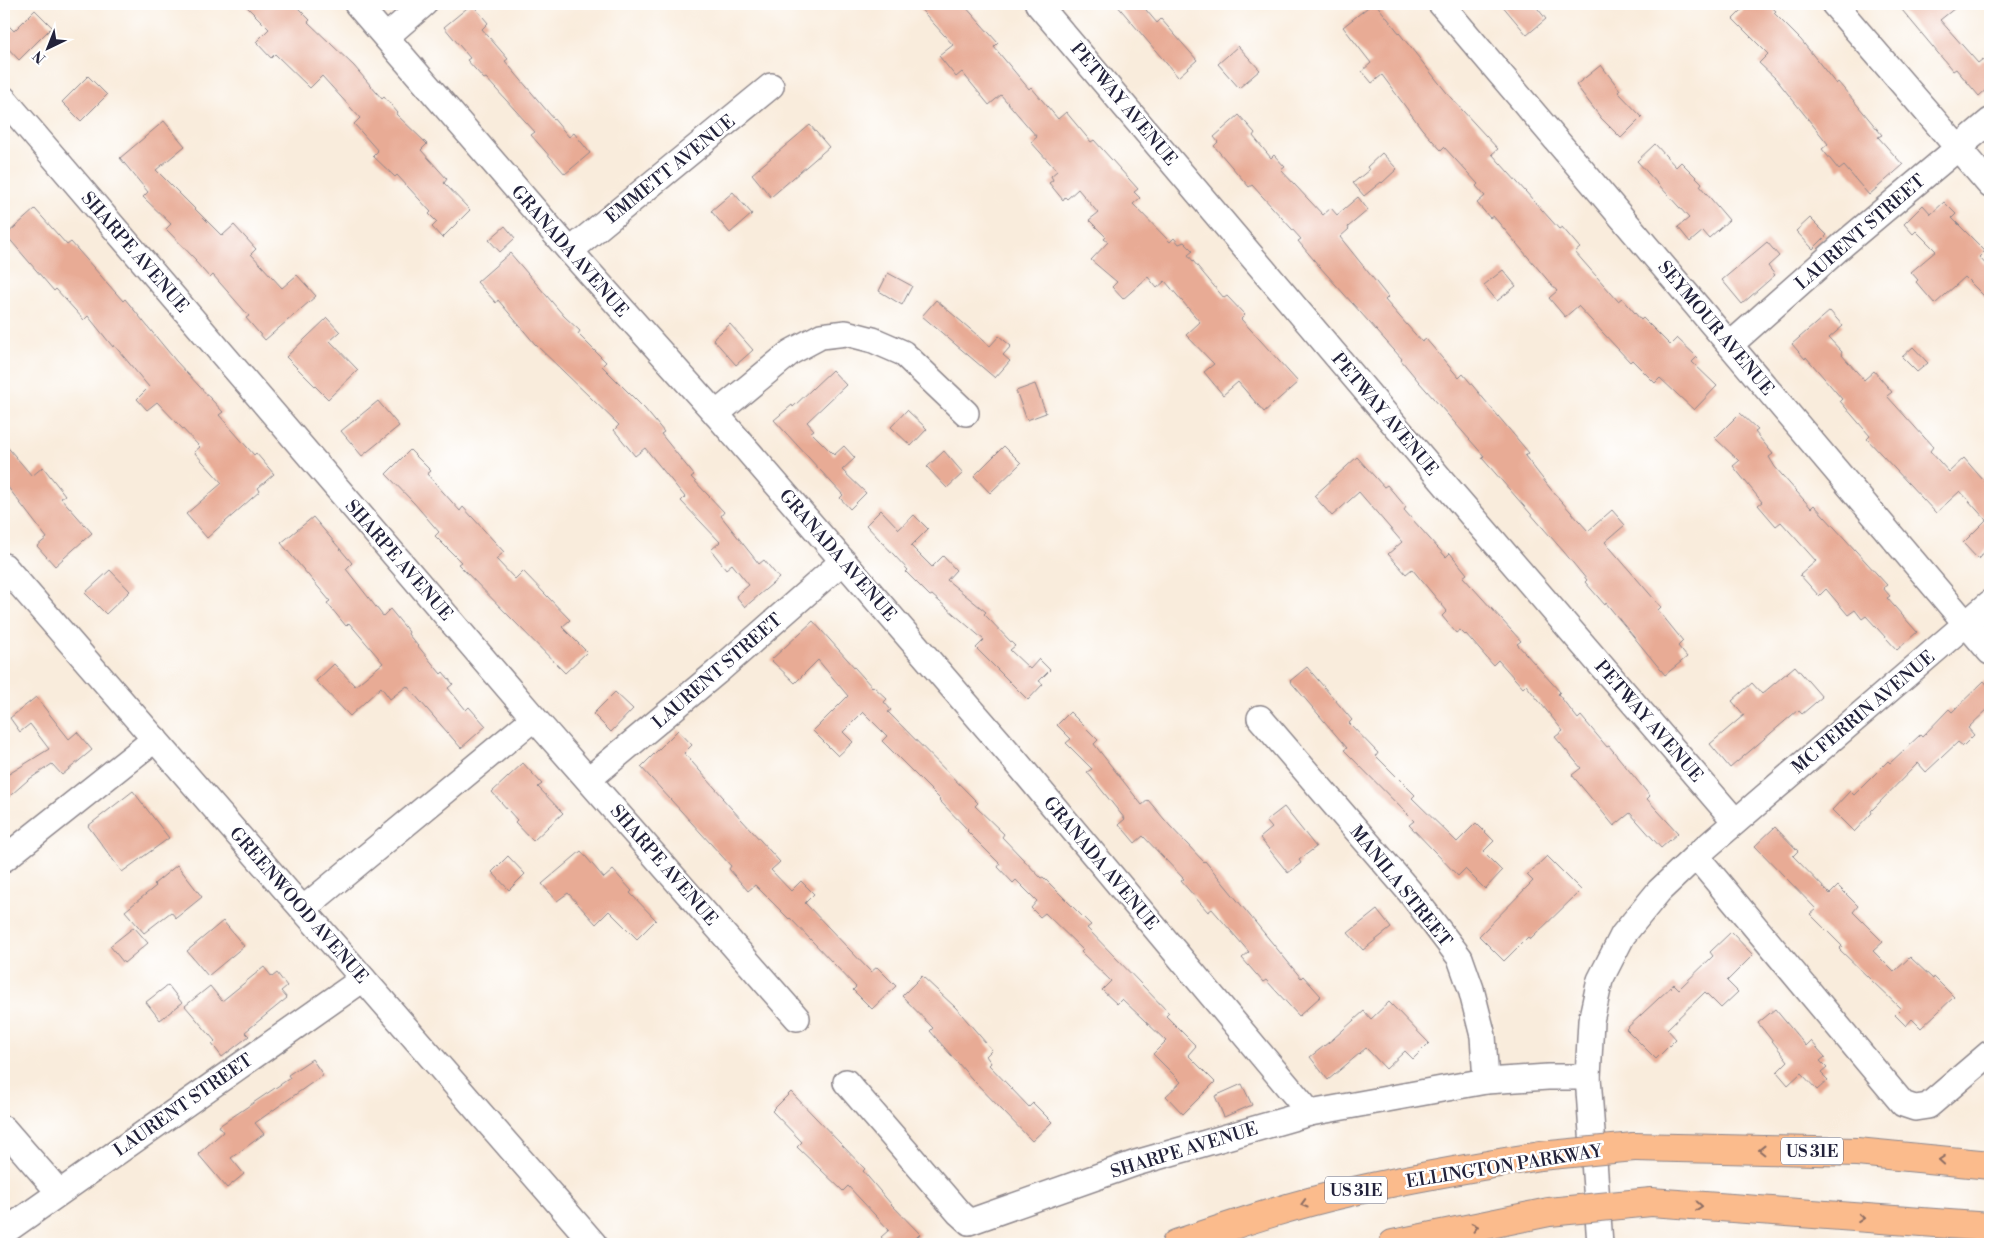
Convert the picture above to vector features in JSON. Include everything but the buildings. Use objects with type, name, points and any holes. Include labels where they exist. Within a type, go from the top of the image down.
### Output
[{"type":"highway","name":"ELLINGTON PARKWAY","points":[[1176,1244],[1237,1223],[1349,1192],[1440,1173],[1540,1156],[1634,1147],[1857,1152],[1990,1165]]},
{"type":"highway","points":[[1393,1244],[1549,1212],[1651,1202],[1990,1227]]},
{"type":"street","name":"GRANADA AVENUE","points":[[357,4],[570,251],[716,414],[1008,752],[1310,1113]]},
{"type":"street","points":[[386,37],[424,4]]},
{"type":"street","name":"PETWAY AVENUE","points":[[1038,4],[1455,496],[1735,821]]},
{"type":"street","name":"SEYMOUR AVENUE","points":[[1441,4],[1990,652]]},
{"type":"street","points":[[1834,4],[1990,185]]},
{"type":"street","name":"EMMETT AVENUE","points":[[570,251],[771,86]]},
{"type":"street","name":"SHARPE AVENUE","points":[[4,99],[534,718],[589,778],[797,1018]]},
{"type":"street","name":"LAURENT STREET","points":[[1730,345],[1845,243],[1990,121]]},
{"type":"street","points":[[716,414],[791,352],[821,336],[846,333],[873,340],[904,353],[966,414]]},
{"type":"street","name":"LAURENT STREET","points":[[589,778],[717,672],[843,561]]},
{"type":"street","name":"GREENWOOD AVENUE","points":[[4,566],[303,909],[590,1243]]},
{"type":"street","name":"MC FERRIN AVENUE","points":[[1600,1244],[1588,1077],[1591,1021],[1600,980],[1624,935],[1659,891],[1696,856],[1990,604]]},
{"type":"street","points":[[303,909],[534,718]]},
{"type":"street","name":"MANILA STREET","points":[[1260,718],[1409,891],[1460,958],[1471,989],[1483,1036],[1486,1081]]},
{"type":"street","points":[[4,859],[155,739]]},
{"type":"street","points":[[1696,856],[1892,1094],[1903,1104],[1915,1108],[1928,1106],[1990,1053]]},
{"type":"street","name":"LAURENT STREET","points":[[4,1232],[363,979]]},
{"type":"street","name":"SHARPE AVENUE","points":[[846,1082],[959,1214],[968,1222],[1136,1162],[1310,1113],[1486,1081],[1548,1077],[1588,1077]]},
{"type":"street","points":[[4,1129],[59,1192]]}]
